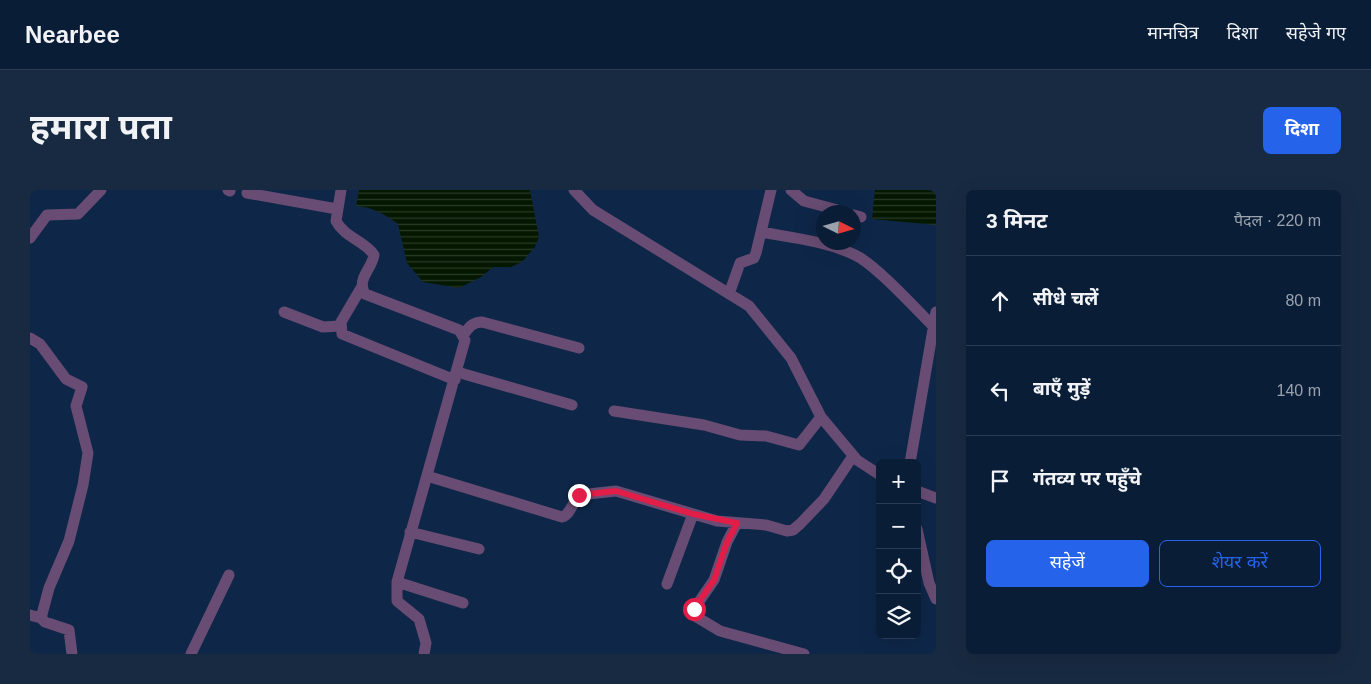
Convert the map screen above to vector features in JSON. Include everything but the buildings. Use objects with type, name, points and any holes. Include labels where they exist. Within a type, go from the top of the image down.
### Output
[{"type":"street","points":[[30,238],[47,215],[78,214],[101,190]]},
{"type":"street","points":[[341,190],[336,221],[339,227],[374,255],[362,280],[361,288],[340,326],[344,336],[456,376],[572,405]]},
{"type":"street","points":[[574,190],[594,210],[749,306],[791,358],[820,417],[853,456],[876,473]]},
{"type":"street","points":[[723,291],[740,263],[754,258],[771,190]]},
{"type":"street","points":[[791,190],[804,201],[819,205]]},
{"type":"street","points":[[247,193],[337,209]]},
{"type":"street","points":[[761,232],[825,244],[857,256],[889,282],[933,326]]},
{"type":"street","points":[[361,288],[364,294],[459,330],[466,340],[397,582],[397,601],[419,619],[426,643],[424,654]]},
{"type":"street","points":[[284,312],[323,327],[340,326]]},
{"type":"street","points":[[911,459],[936,312]]},
{"type":"street","points":[[464,335],[470,325],[482,322],[579,348]]},
{"type":"street","points":[[30,338],[40,344],[66,379],[82,387],[76,406],[88,453],[83,485],[68,540],[49,588],[35,616],[45,622],[69,630],[72,654]]},
{"type":"street","points":[[614,411],[704,425],[740,434],[766,436],[800,445],[820,417]]},
{"type":"street","points":[[427,476],[562,517],[566,516],[579,495],[616,491],[693,514],[737,523],[766,525],[787,531],[793,530],[824,499],[853,456]]},
{"type":"street","points":[[921,492],[936,498]]},
{"type":"street","points":[[667,584],[693,514]]},
{"type":"street","points":[[737,523],[727,542],[714,580],[694,613],[702,621],[720,631],[800,653]]},
{"type":"street","points":[[410,532],[479,549]]},
{"type":"street","points":[[921,547],[929,583],[936,599]]},
{"type":"street","points":[[191,654],[229,575]]},
{"type":"street","points":[[397,582],[463,603]]},
{"type":"shaded area","points":[[359,190],[530,190],[539,237],[535,247],[522,262],[511,267],[493,267],[481,277],[459,288],[423,282],[407,263],[398,224],[378,212],[356,206]]},
{"type":"shaded area","points":[[875,190],[936,190],[936,225],[872,219]]},
{"type":"route","points":[[579,495],[616,491],[693,514],[737,523],[730,533],[714,580],[694,609]]}]
